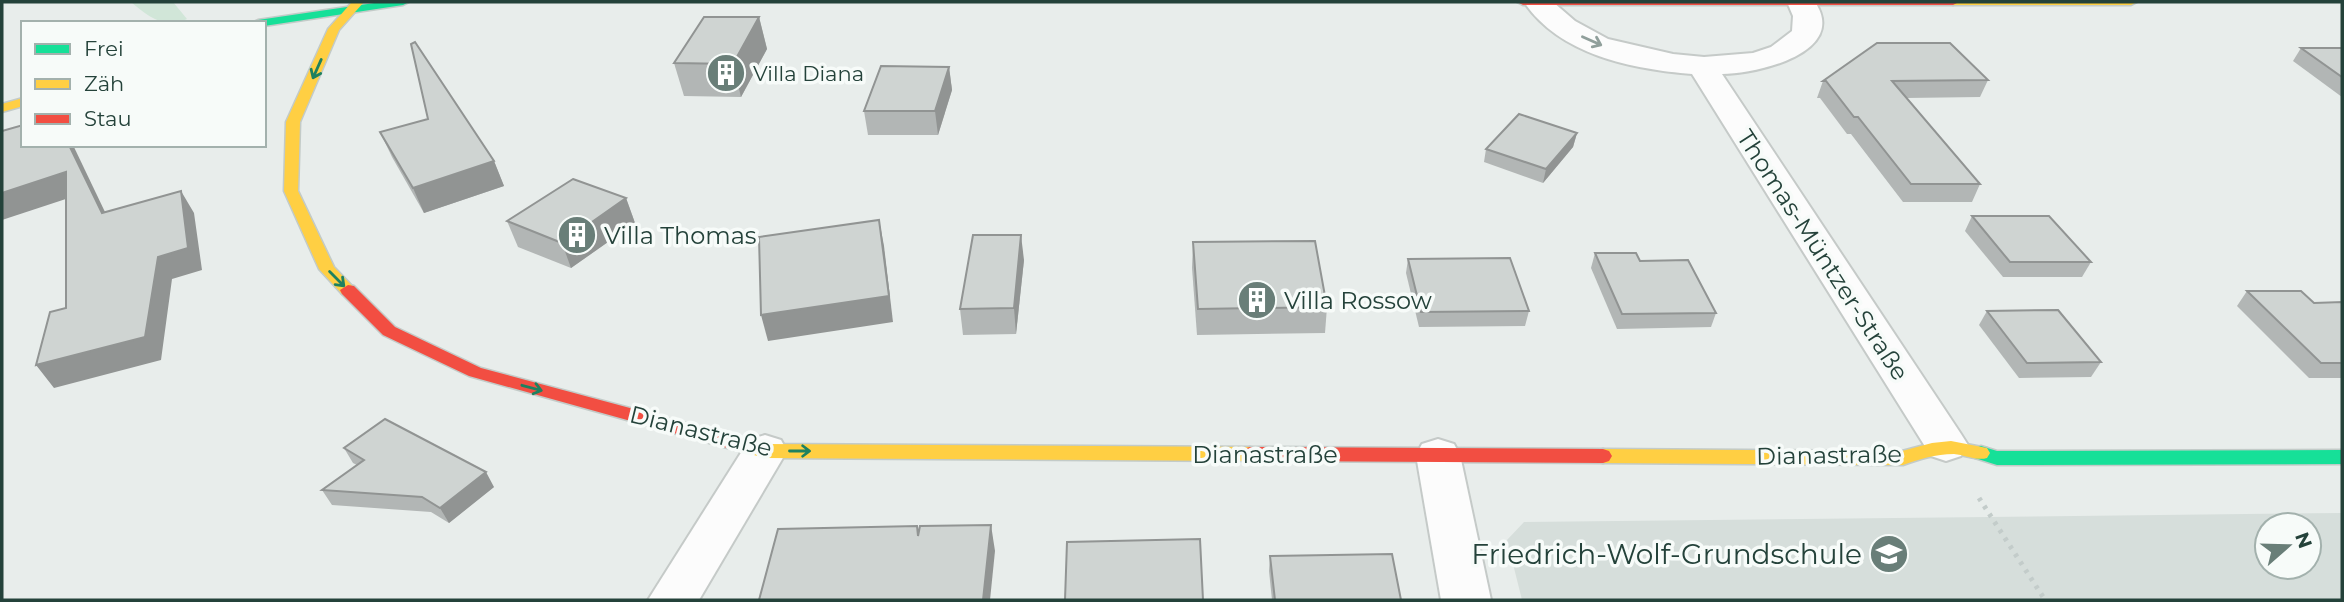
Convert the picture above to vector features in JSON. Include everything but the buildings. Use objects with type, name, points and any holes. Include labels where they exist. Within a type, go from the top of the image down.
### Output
[{"type":"street","points":[[266,22],[354,6],[403,2]]},
{"type":"street","points":[[1523,2],[2131,2]]},
{"type":"street","points":[[1538,2],[1551,18],[1598,45],[1665,62],[1701,65],[1738,64],[1770,58],[1793,47],[1806,34],[1809,18],[1802,3]]},
{"type":"street","name":"Dianastraße","points":[[354,6],[334,29],[293,122],[291,191],[327,269],[389,331],[475,372],[765,450],[1903,458],[1926,448],[1946,444],[1968,447],[1997,458],[2342,457]]},
{"type":"street","name":"Thomas-Müntzer-Straße","points":[[1701,65],[1946,444]]},
{"type":"street","points":[[2,108],[21,103]]},
{"type":"street","points":[[673,600],[765,450]]},
{"type":"street","points":[[1438,455],[1466,600]]},
{"type":"path","points":[[1972,486],[2045,600]]},
{"type":"shaded area","name":"Friedrich-Wolf-Grundschule","points":[[2323,513],[2342,513],[2342,600],[1522,600],[1507,540],[1524,522],[2253,514],[2253,581],[2323,581]]},
{"type":"green space","points":[[131,2],[173,2],[187,19],[160,21]]},
{"type":"traffic: fast","points":[[266,22],[403,2]]},
{"type":"traffic: fast","points":[[1981,453],[1997,458],[2342,457]]},
{"type":"traffic: slow","points":[[348,290],[327,269],[291,191],[293,122],[334,29],[358,2]]},
{"type":"traffic: slow","points":[[1953,2],[2131,2]]},
{"type":"traffic: slow","points":[[2,108],[21,103]]},
{"type":"traffic: slow","points":[[749,447],[765,451],[1250,454]]},
{"type":"traffic: slow","points":[[1603,456],[1903,458],[1932,449],[1951,448],[1981,453]]},
{"type":"traffic: jam","points":[[1523,2],[1953,2]]},
{"type":"traffic: jam","points":[[348,290],[389,331],[475,372],[749,447]]},
{"type":"traffic: jam","points":[[1250,454],[1603,456]]},
{"type":"place","name":"Villa Diana","points":[[726,73]]},
{"type":"place","name":"Villa Thomas","points":[[577,235]]},
{"type":"place","name":"Villa Rossow","points":[[1257,300]]},
{"type":"place","name":"Friedrich-Wolf-Grundschule","points":[[1889,554]]}]
